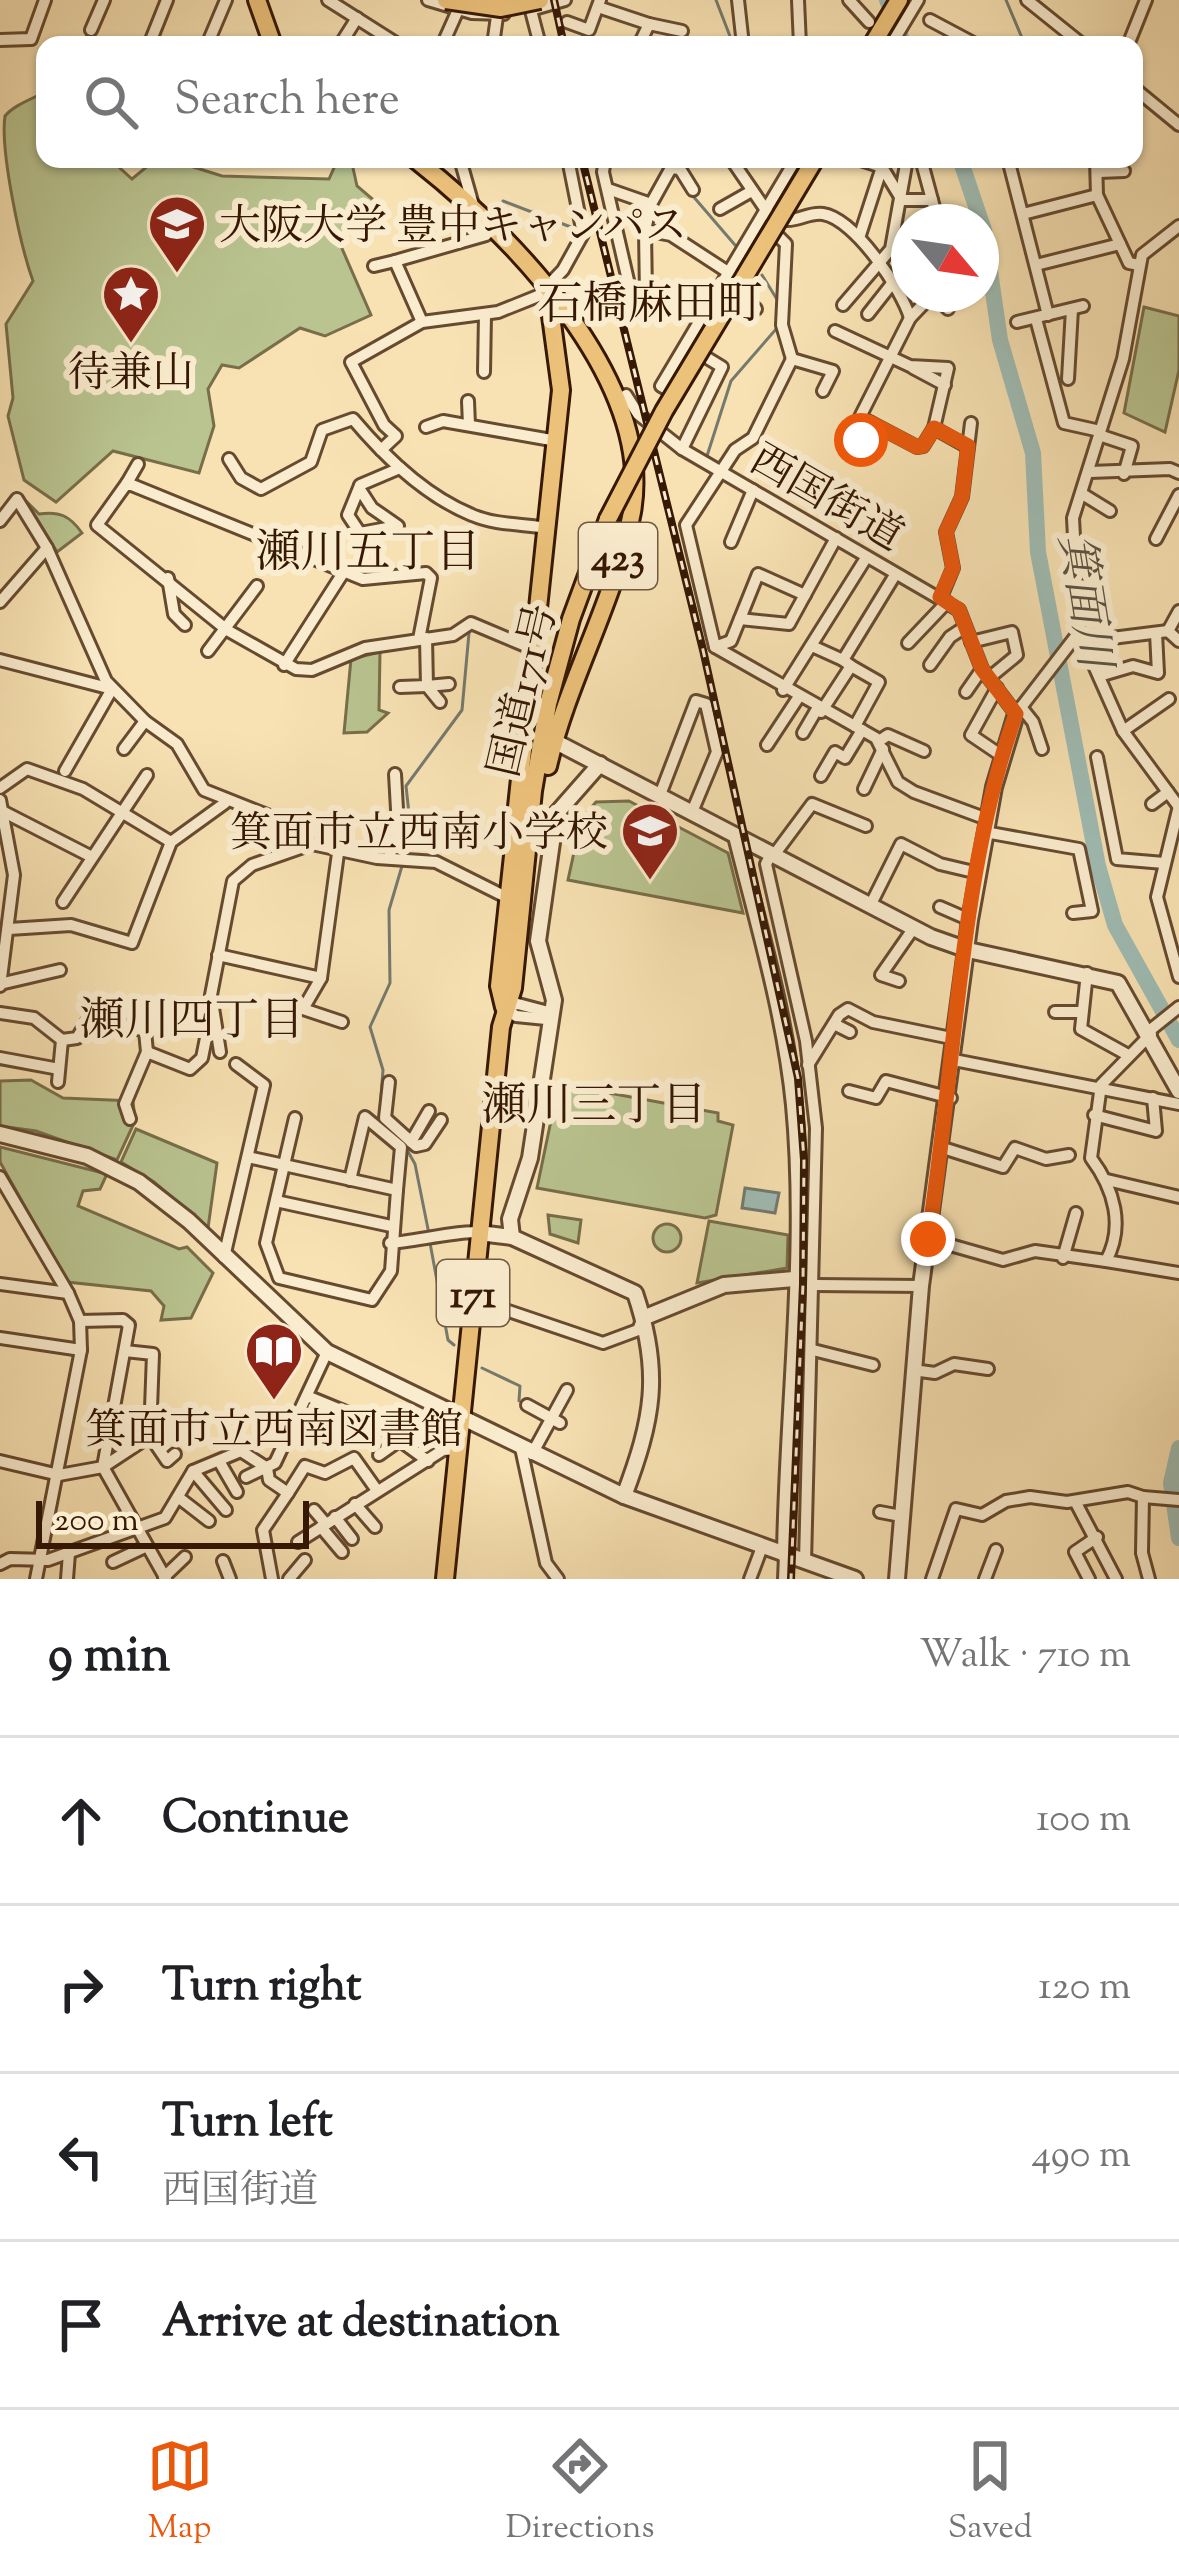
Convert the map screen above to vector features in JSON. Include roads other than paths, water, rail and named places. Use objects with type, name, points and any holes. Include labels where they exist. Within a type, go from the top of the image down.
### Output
[{"type":"highway","points":[[256,0],[270,36]]},
{"type":"highway","points":[[876,36],[907,1]]},
{"type":"highway","points":[[891,36],[907,1]]},
{"type":"highway","points":[[458,6],[500,8],[533,3]]},
{"type":"highway","name":"423","points":[[426,168],[494,224],[579,333],[624,400],[629,431],[632,512],[554,741],[530,836]]},
{"type":"highway","name":"国道171号","points":[[445,1579],[504,1007],[500,986],[517,807],[555,633],[655,404],[795,168]]},
{"type":"highway","name":"国道171号","points":[[504,1007],[514,988],[533,791],[559,659],[603,517],[813,168]]},
{"type":"highway","name":"423","points":[[517,807],[557,441],[557,343],[544,289]]},
{"type":"highway","points":[[557,343],[562,335],[579,333]]},
{"type":"street","points":[[0,40],[31,39],[45,0]]},
{"type":"street","points":[[91,30],[104,0]]},
{"type":"street","points":[[152,36],[166,0]]},
{"type":"street","points":[[211,36],[226,0]]},
{"type":"street","points":[[328,0],[382,36]]},
{"type":"street","points":[[428,0],[498,14],[533,3],[565,0]]},
{"type":"street","points":[[494,36],[496,0]]},
{"type":"street","points":[[737,0],[742,36]]},
{"type":"street","points":[[798,0],[800,36]]},
{"type":"street","points":[[850,0],[874,20]]},
{"type":"street","points":[[1132,36],[1146,0]]},
{"type":"street","points":[[870,36],[874,20],[907,1]]},
{"type":"street","points":[[533,3],[538,36]]},
{"type":"street","points":[[1035,3],[1073,36]]},
{"type":"street","points":[[566,22],[589,30],[600,4],[649,24],[682,31]]},
{"type":"street","points":[[446,36],[458,6]]},
{"type":"street","points":[[345,36],[355,20]]},
{"type":"street","points":[[930,20],[958,36]]},
{"type":"street","points":[[643,36],[649,24]]},
{"type":"street","points":[[577,36],[580,28]]},
{"type":"street","points":[[1143,95],[1179,125]]},
{"type":"street","points":[[463,168],[473,205]]},
{"type":"street","points":[[381,450],[396,436],[384,424],[351,362],[422,322],[485,315],[544,289],[563,270],[583,234],[570,168]]},
{"type":"street","points":[[606,168],[630,289],[646,295],[645,230],[651,204],[671,168],[680,169],[693,190]]},
{"type":"street","points":[[736,168],[765,212],[782,227],[786,244],[782,325],[792,359],[753,438],[735,449],[686,525],[715,647],[819,711],[859,728],[881,745],[898,782],[927,799],[986,825],[1079,849],[1092,911],[1073,913]]},
{"type":"street","points":[[680,396],[661,386],[794,168]]},
{"type":"street","points":[[662,429],[814,168]]},
{"type":"street","points":[[860,235],[883,168]]},
{"type":"street","points":[[887,168],[902,200]]},
{"type":"street","points":[[843,305],[891,248],[906,168]]},
{"type":"street","points":[[923,168],[933,204]]},
{"type":"street","points":[[1011,168],[1036,265],[1064,423],[1132,446],[1124,474]]},
{"type":"street","points":[[1097,168],[1097,195],[1130,263],[1139,265]]},
{"type":"street","points":[[1110,168],[1124,171]]},
{"type":"street","points":[[608,189],[651,204]]},
{"type":"street","points":[[720,209],[750,192]]},
{"type":"street","points":[[1022,214],[1097,195]]},
{"type":"street","points":[[902,200],[932,200]]},
{"type":"street","points":[[782,227],[827,215],[860,235],[877,268],[891,279]]},
{"type":"street","points":[[374,266],[486,235],[494,224]]},
{"type":"street","points":[[1178,229],[1147,246],[1139,265],[1124,359],[1073,518],[1080,638],[1123,730],[1179,806],[1156,897],[1179,977]]},
{"type":"street","points":[[645,230],[671,235],[728,272],[756,309]]},
{"type":"street","points":[[1036,265],[1120,244]]},
{"type":"street","points":[[395,261],[422,322]]},
{"type":"street","points":[[868,314],[891,285]]},
{"type":"street","points":[[1017,322],[1077,308],[1068,380]]},
{"type":"street","points":[[907,312],[910,318]]},
{"type":"street","points":[[835,331],[889,356],[910,367],[948,368],[934,428],[923,446],[860,417],[889,356],[916,312]]},
{"type":"street","points":[[484,372],[485,315]]},
{"type":"street","points":[[682,449],[722,367],[704,356]]},
{"type":"street","points":[[792,359],[836,370],[823,391]]},
{"type":"street","name":"西国街道","points":[[624,400],[682,449],[959,610],[989,678],[1034,722],[1042,749]]},
{"type":"street","points":[[468,401],[470,424]]},
{"type":"street","points":[[229,458],[241,478],[262,489],[311,462],[322,430],[353,419],[400,467],[474,516],[548,528]]},
{"type":"street","points":[[426,427],[443,421],[557,441]]},
{"type":"street","points":[[861,440],[871,423]]},
{"type":"street","points":[[965,627],[923,648],[953,568],[946,532],[962,497],[971,423]]},
{"type":"street","points":[[934,428],[968,446]]},
{"type":"street","points":[[138,464],[97,525],[227,630],[284,665],[312,670],[365,648],[453,635],[471,623],[532,649]]},
{"type":"street","points":[[359,488],[371,508],[398,526],[360,533],[348,515],[359,488],[400,467]]},
{"type":"street","points":[[1090,472],[1170,469],[1179,473]]},
{"type":"street","points":[[128,483],[343,573],[363,579],[426,573],[431,578],[422,638],[427,686],[440,702]]},
{"type":"street","points":[[731,542],[753,490]]},
{"type":"street","points":[[1084,495],[1110,511]]},
{"type":"street","points":[[1156,539],[1179,495]]},
{"type":"street","points":[[0,521],[17,499],[46,548],[112,689],[177,744],[195,781],[225,803],[267,815],[312,844]]},
{"type":"street","points":[[740,619],[789,624],[836,538]]},
{"type":"street","points":[[0,602],[46,548]]},
{"type":"street","points":[[783,690],[866,558]]},
{"type":"street","points":[[284,665],[343,573]]},
{"type":"street","points":[[715,647],[731,640],[758,574],[805,595]]},
{"type":"street","points":[[803,733],[895,575]]},
{"type":"street","points":[[168,578],[174,614],[185,625]]},
{"type":"street","points":[[208,651],[257,586]]},
{"type":"street","points":[[1099,676],[1133,666],[1158,674],[1162,632],[1179,611]]},
{"type":"street","points":[[966,692],[1018,655],[1012,632],[971,642]]},
{"type":"street","points":[[897,1579],[922,1286],[951,1098],[970,920],[1002,756],[1018,710],[1080,638],[1162,632],[1179,640]]},
{"type":"street","points":[[812,646],[882,684],[845,758],[835,752],[821,776]]},
{"type":"street","points":[[0,659],[112,689]]},
{"type":"street","points":[[989,678],[971,735],[1002,756]]},
{"type":"street","points":[[400,687],[449,684]]},
{"type":"street","points":[[65,771],[112,689]]},
{"type":"street","points":[[766,746],[798,698]]},
{"type":"street","points":[[1123,730],[1169,699]]},
{"type":"street","points":[[660,795],[696,701],[706,704],[717,752],[692,812]]},
{"type":"street","points":[[124,749],[145,721]]},
{"type":"street","points":[[864,789],[888,735],[921,748]]},
{"type":"street","points":[[554,741],[913,928],[968,950],[1118,982],[1151,1031],[1179,1091]]},
{"type":"street","points":[[1097,757],[1117,859],[1164,863]]},
{"type":"street","points":[[512,1237],[510,1219],[530,1157],[552,1013],[538,940],[556,814],[600,764]]},
{"type":"street","points":[[0,788],[27,769],[83,789],[171,842]]},
{"type":"street","points":[[394,774],[398,859]]},
{"type":"street","points":[[63,902],[147,775]]},
{"type":"street","points":[[1151,804],[1168,792]]},
{"type":"street","points":[[798,796],[866,826]]},
{"type":"street","points":[[9,929],[53,919],[132,944],[171,842],[225,803]]},
{"type":"street","points":[[805,1562],[817,1174],[808,1065],[766,864],[812,804]]},
{"type":"street","points":[[2,806],[90,856]]},
{"type":"street","points":[[2,806],[14,875],[0,985],[60,970]]},
{"type":"street","points":[[736,836],[774,991],[794,1104],[794,1279],[784,1579]]},
{"type":"street","points":[[147,1052],[190,1069],[202,1058],[232,881],[252,865],[312,844],[339,846],[436,862],[508,898]]},
{"type":"street","points":[[870,906],[901,844],[940,865],[978,873]]},
{"type":"street","points":[[339,846],[321,977],[303,1010],[341,1022]]},
{"type":"street","points":[[940,907],[970,920]]},
{"type":"street","points":[[899,981],[878,977],[913,928]]},
{"type":"street","points":[[218,955],[321,977]]},
{"type":"street","points":[[1087,973],[1081,1029],[1127,1055]]},
{"type":"street","points":[[504,1007],[531,1018],[546,1019],[552,1013]]},
{"type":"street","points":[[1106,1261],[1117,1240],[1107,1180],[1091,1158],[1101,1085],[1178,1007]]},
{"type":"street","points":[[808,1065],[848,1009],[873,1022],[956,1039]]},
{"type":"street","points":[[1055,1012],[1082,1012]]},
{"type":"street","points":[[0,1013],[34,1018],[62,1040],[77,1038],[92,1015]]},
{"type":"street","points":[[211,1015],[220,1052]]},
{"type":"street","points":[[834,1024],[850,1032]]},
{"type":"street","points":[[123,1025],[145,1031],[147,1052],[125,1104],[130,1119]]},
{"type":"street","points":[[0,1058],[59,1076],[62,1040]]},
{"type":"street","points":[[954,1060],[1101,1085],[1179,1105]]},
{"type":"street","points":[[224,1257],[264,1085],[236,1064]]},
{"type":"street","points":[[849,1091],[876,1098],[886,1081],[951,1098]]},
{"type":"street","points":[[388,1082],[385,1118],[405,1143]]},
{"type":"street","points":[[1094,1115],[1156,1132],[1153,1098]]},
{"type":"street","points":[[295,1118],[266,1243],[279,1278],[372,1300],[391,1270],[391,1226],[405,1143],[429,1112]]},
{"type":"street","points":[[350,1180],[365,1117],[416,1146],[430,1141],[441,1120]]},
{"type":"street","points":[[0,1134],[87,1156],[139,1182],[327,1352],[624,1496],[855,1579]]},
{"type":"street","points":[[943,1148],[1003,1168],[1015,1148],[1046,1159],[1069,1155]]},
{"type":"street","points":[[248,1157],[397,1190]]},
{"type":"street","points":[[0,1177],[80,1321],[81,1350],[36,1579]]},
{"type":"street","points":[[1107,1180],[1179,1197]]},
{"type":"street","points":[[276,1201],[391,1226]]},
{"type":"street","points":[[1063,1258],[1076,1213]]},
{"type":"street","points":[[390,1243],[430,1242],[467,1229],[512,1237],[635,1293],[653,1366],[652,1408],[624,1496]]},
{"type":"street","points":[[928,1239],[1004,1260],[1035,1251],[1179,1273]]},
{"type":"street","points":[[472,1299],[603,1343],[638,1330],[643,1318],[724,1285],[794,1279]]},
{"type":"street","points":[[0,1284],[68,1293]]},
{"type":"street","points":[[815,1285],[922,1286]]},
{"type":"street","points":[[80,1321],[123,1320],[129,1325],[103,1467],[165,1578],[185,1557]]},
{"type":"street","points":[[0,1338],[81,1350]]},
{"type":"street","points":[[813,1350],[873,1365]]},
{"type":"street","points":[[125,1351],[154,1354],[150,1436],[166,1460],[175,1454]]},
{"type":"street","points":[[246,1478],[275,1463],[327,1352]]},
{"type":"street","points":[[913,1370],[935,1373],[954,1364],[988,1370]]},
{"type":"street","points":[[526,1451],[556,1421],[567,1390]]},
{"type":"street","points":[[308,1396],[403,1438],[428,1461]]},
{"type":"street","points":[[527,1405],[556,1421]]},
{"type":"street","points":[[0,1461],[59,1475],[103,1467],[150,1436]]},
{"type":"street","points":[[379,1455],[403,1438]]},
{"type":"street","points":[[298,1543],[443,1450],[459,1449]]},
{"type":"street","points":[[1,1566],[69,1553],[165,1518],[193,1471],[241,1450],[267,1468],[269,1480],[288,1493]]},
{"type":"street","points":[[526,1451],[546,1563],[559,1579]]},
{"type":"street","points":[[272,1579],[262,1529],[305,1466],[325,1473],[354,1458],[376,1490]]},
{"type":"street","points":[[220,1461],[237,1492]]},
{"type":"street","points":[[193,1471],[226,1510]]},
{"type":"street","points":[[932,1579],[956,1509],[982,1515],[1006,1501],[1030,1496],[1075,1501],[1128,1492],[1179,1500]]},
{"type":"street","points":[[178,1497],[209,1521]]},
{"type":"street","points":[[1143,1497],[1142,1553],[1150,1579]]},
{"type":"street","points":[[1075,1501],[1116,1579]]},
{"type":"street","points":[[355,1504],[375,1528]]},
{"type":"street","points":[[314,1510],[352,1539]]},
{"type":"street","points":[[880,1511],[902,1516]]},
{"type":"street","points":[[327,1523],[342,1552]]},
{"type":"street","points":[[1088,1579],[1075,1552],[1097,1538]]},
{"type":"street","points":[[113,1562],[145,1547]]},
{"type":"street","points":[[750,1579],[762,1547]]},
{"type":"street","points":[[983,1576],[996,1550]]},
{"type":"street","points":[[68,1579],[69,1553]]},
{"type":"street","points":[[289,1579],[305,1559]]},
{"type":"street","points":[[224,1561],[230,1579]]},
{"type":"water","points":[[745,1188],[779,1193],[775,1213],[742,1208]]},
{"type":"waterway","points":[[716,0],[730,36]]},
{"type":"waterway","name":"箕面川","points":[[887,0],[901,36]]},
{"type":"waterway","points":[[1006,0],[1021,36]]},
{"type":"waterway","name":"箕面川","points":[[963,168],[984,230],[1000,340],[1033,453],[1038,552],[1098,866],[1115,925],[1179,1040]]},
{"type":"waterway","points":[[686,188],[735,245]]},
{"type":"waterway","points":[[503,201],[576,229]]},
{"type":"waterway","points":[[762,275],[778,301]]},
{"type":"waterway","points":[[706,459],[731,381],[777,328]]},
{"type":"waterway","points":[[756,419],[776,379]]},
{"type":"waterway","points":[[767,492],[826,527]]},
{"type":"waterway","points":[[907,574],[937,590]]},
{"type":"waterway","points":[[404,856],[411,832],[406,786],[462,710],[469,633]]},
{"type":"waterway","points":[[1000,684],[1010,696]]},
{"type":"waterway","points":[[380,1110],[383,1070],[370,1027],[390,983],[389,910],[402,866]]},
{"type":"waterway","points":[[402,1141],[415,1164],[429,1234]]},
{"type":"waterway","points":[[430,1243],[448,1340],[454,1345]]},
{"type":"waterway","points":[[482,1368],[520,1386],[519,1401]]},
{"type":"waterway","name":"箕面川","points":[[1179,1448],[1171,1483],[1179,1538]]},
{"type":"railway","points":[[554,0],[562,36]]},
{"type":"railway","points":[[584,168],[703,650],[798,1078],[804,1160],[803,1284],[791,1579]]},
{"type":"place","name":"大阪大学 豊中キャンパス","points":[[177,275]]},
{"type":"place","name":"待兼山","points":[[131,345]]},
{"type":"place","name":"箕面市立西南小学校","points":[[650,882]]},
{"type":"place","name":"箕面市立西南図書館","points":[[274,1402]]},
{"type":"district","name":"石橋麻田町","points":[[650,302]]},
{"type":"district","name":"瀬川五丁目","points":[[368,550]]},
{"type":"district","name":"瀬川四丁目","points":[[192,1018]]},
{"type":"district","name":"瀬川三丁目","points":[[594,1103]]}]
